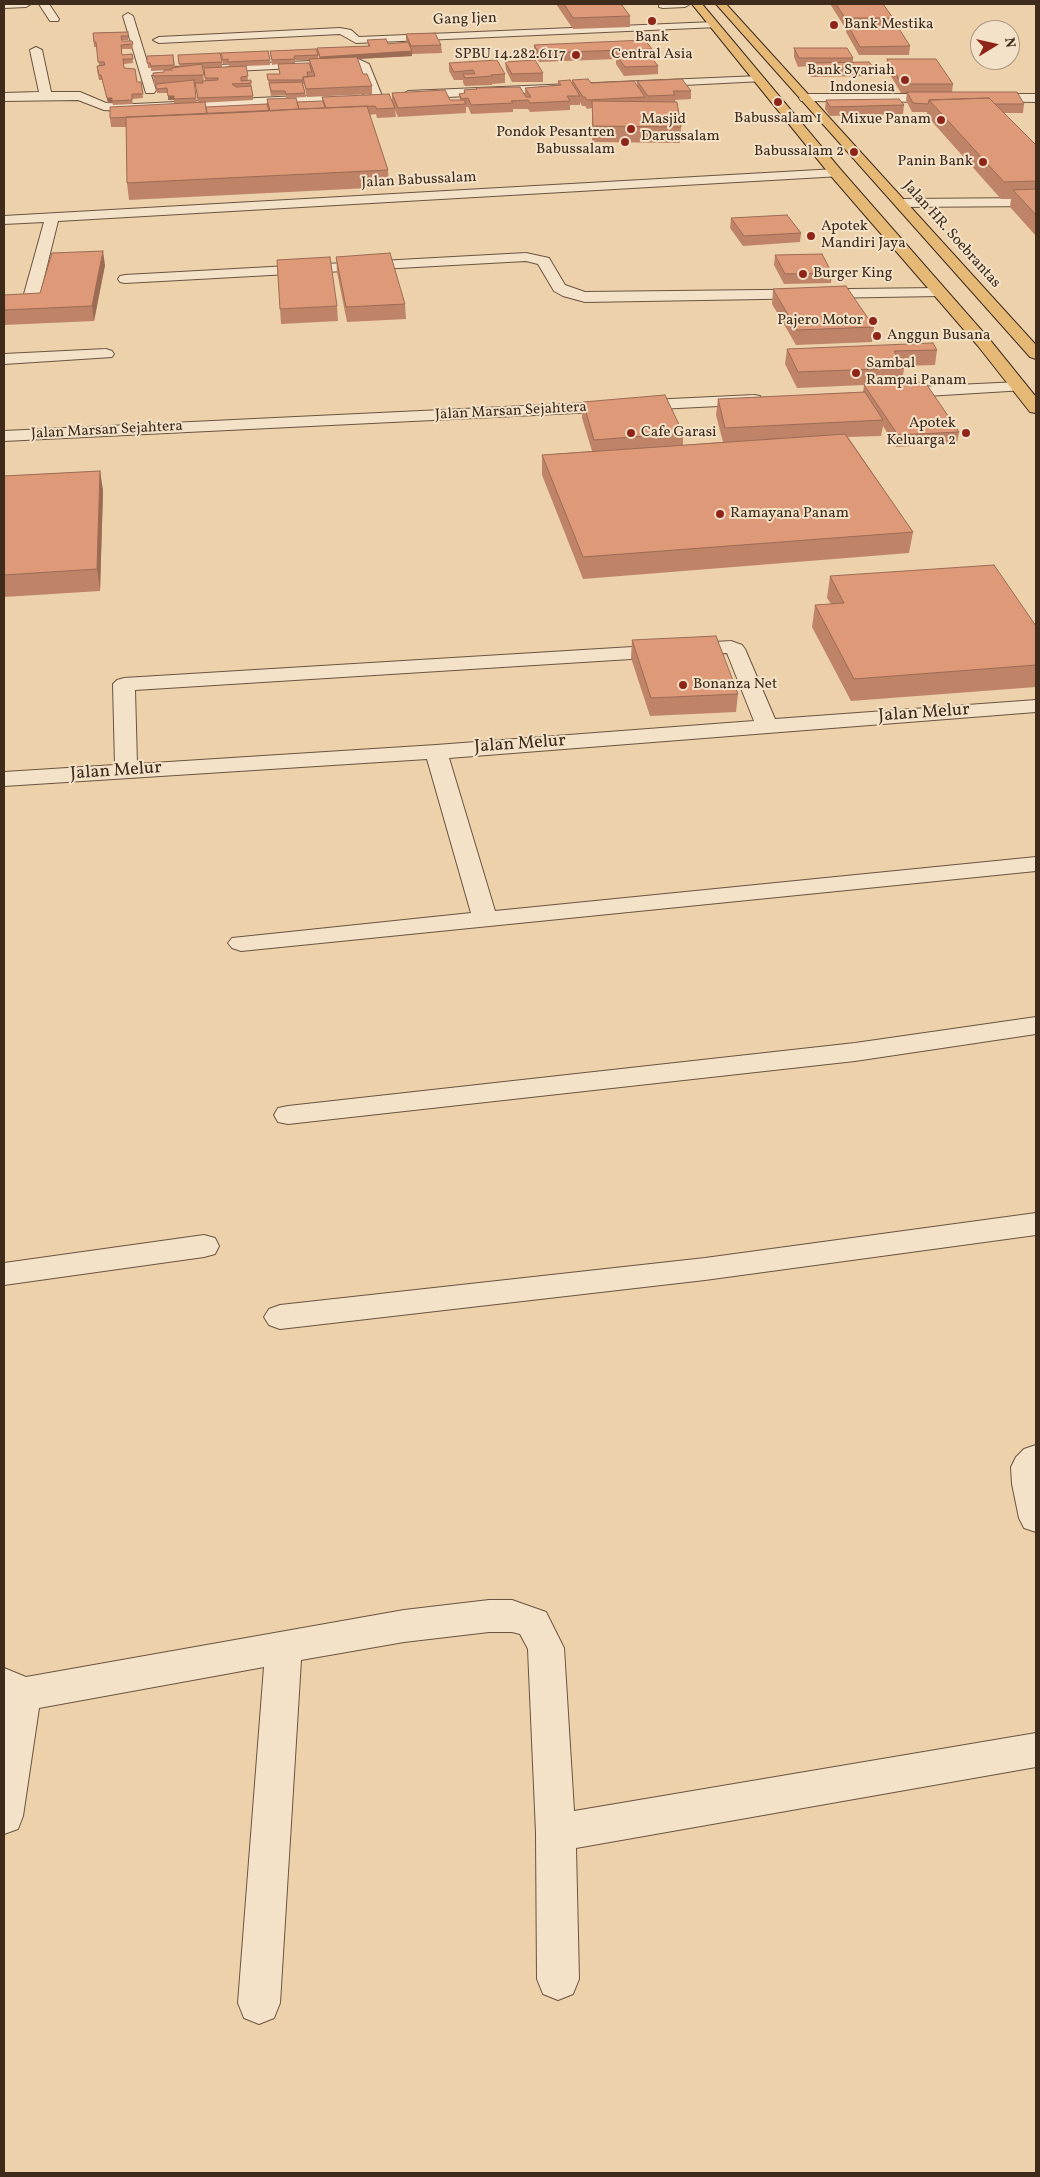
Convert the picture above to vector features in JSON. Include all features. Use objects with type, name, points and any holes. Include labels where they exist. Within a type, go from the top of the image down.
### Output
[{"type":"main road","points":[[697,4],[836,173],[1036,408]]},
{"type":"main road","name":"Jalan HR. Soebrantas","points":[[720,4],[1036,354]]},
{"type":"main road","points":[[864,206],[900,203]]},
{"type":"main road","points":[[890,236],[928,235]]},
{"type":"street","points":[[4,5],[26,4]]},
{"type":"street","points":[[44,4],[54,20]]},
{"type":"street","points":[[662,4],[685,4]]},
{"type":"street","points":[[662,4],[681,26]]},
{"type":"street","points":[[128,16],[156,108]]},
{"type":"street","name":"Gang Ijen","points":[[160,40],[340,31],[347,32],[356,40],[714,24]]},
{"type":"street","points":[[36,50],[46,95]]},
{"type":"street","points":[[144,72],[259,71],[361,63],[386,96]]},
{"type":"street","points":[[4,97],[80,96],[112,108],[156,108],[267,97],[386,96],[759,79]]},
{"type":"street","points":[[805,98],[1036,98]]},
{"type":"street","name":"Jalan Babussalam","points":[[4,220],[836,173]]},
{"type":"street","points":[[900,203],[1036,202]]},
{"type":"street","points":[[32,294],[52,218]]},
{"type":"street","points":[[125,279],[518,257],[536,258],[544,261],[559,288],[568,293],[585,297],[939,292]]},
{"type":"street","points":[[4,358],[106,354]]},
{"type":"street","points":[[880,394],[1019,388]]},
{"type":"street","name":"Jalan Marsan Sejahtera","points":[[4,436],[770,399]]},
{"type":"street","points":[[126,771],[124,684],[174,680],[731,647],[735,649],[767,726]]},
{"type":"street","name":"Jalan Melur","points":[[4,779],[436,752],[1036,706]]},
{"type":"street","points":[[436,752],[484,919]]},
{"type":"street","points":[[241,943],[1036,864]]},
{"type":"street","points":[[288,1115],[855,1052],[1036,1025]]},
{"type":"street","points":[[280,1318],[705,1269],[1036,1224]]},
{"type":"street","points":[[4,1274],[204,1246]]},
{"type":"street","points":[[1036,1460],[1028,1467],[1029,1484],[1036,1518]]},
{"type":"street","points":[[4,1816],[13,1689],[284,1647],[404,1626],[489,1616],[512,1616],[533,1623],[546,1648],[556,1833],[558,1979]]},
{"type":"street","points":[[259,2003],[284,1647]]},
{"type":"street","points":[[556,1833],[1036,1750]]},
{"type":"building","points":[[564,4],[621,4],[630,16],[573,18]]},
{"type":"building","points":[[836,4],[883,4],[893,18],[845,18]]},
{"type":"building","points":[[847,24],[896,24],[910,46],[860,47]]},
{"type":"building","points":[[128,32],[128,36],[121,36],[122,41],[132,41],[133,44],[121,45],[122,55],[132,54],[133,59],[123,59],[124,68],[135,69],[137,82],[141,82],[143,94],[132,94],[132,100],[112,101],[112,98],[107,98],[101,75],[99,75],[97,66],[105,65],[104,62],[98,62],[93,33]]},
{"type":"building","points":[[435,33],[441,45],[411,46],[406,34]]},
{"type":"building","points":[[386,39],[388,44],[408,42],[412,51],[320,57],[317,48],[370,46],[367,40]]},
{"type":"building","points":[[645,40],[652,49],[539,53],[534,45]]},
{"type":"building","points":[[794,48],[847,48],[853,58],[799,58]]},
{"type":"building","points":[[316,49],[318,55],[294,56],[295,59],[272,60],[270,51]]},
{"type":"building","points":[[268,51],[270,60],[228,62],[228,59],[223,60],[221,53]]},
{"type":"building","points":[[220,53],[222,62],[179,64],[178,55]]},
{"type":"building","points":[[649,54],[658,66],[625,67],[616,55]]},
{"type":"building","points":[[173,55],[174,65],[151,66],[150,63],[147,63],[147,56]]},
{"type":"building","points":[[357,57],[363,74],[367,74],[372,86],[306,89],[303,77],[315,76],[309,59]]},
{"type":"building","points":[[887,59],[936,59],[953,84],[902,84]]},
{"type":"building","points":[[497,60],[505,74],[465,78],[463,74],[475,74],[473,70],[454,72],[449,63]]},
{"type":"building","points":[[535,60],[543,73],[512,74],[505,62]]},
{"type":"building","points":[[869,62],[873,67],[812,68],[809,63]]},
{"type":"building","points":[[309,63],[312,72],[307,72],[308,77],[303,77],[303,80],[268,80],[267,74],[280,74],[278,64]]},
{"type":"building","points":[[202,64],[204,75],[153,76],[153,73],[172,70],[172,68]]},
{"type":"building","points":[[246,66],[248,76],[241,77],[241,81],[251,80],[251,83],[232,84],[236,87],[251,86],[253,96],[198,98],[195,83],[218,80],[218,78],[205,78],[204,68]]},
{"type":"building","points":[[588,79],[591,83],[634,81],[645,97],[587,100],[572,80]]},
{"type":"building","points":[[682,79],[691,91],[673,91],[675,95],[648,96],[637,81]]},
{"type":"building","points":[[194,80],[196,98],[174,99],[174,96],[168,96],[167,88],[156,89],[156,84]]},
{"type":"building","points":[[570,80],[580,96],[567,96],[570,101],[530,103],[528,100],[511,101],[513,103],[471,105],[468,98],[462,99],[459,94],[465,93],[464,90],[476,88],[520,87],[526,97],[531,97],[525,88],[561,85],[558,81]]},
{"type":"building","points":[[302,82],[305,93],[286,94],[285,91],[271,91],[269,83]]},
{"type":"building","points":[[445,90],[450,100],[464,100],[466,104],[398,108],[392,93]]},
{"type":"building","points":[[907,92],[1017,92],[1024,104],[995,104],[989,98],[929,100],[928,104],[913,103]]},
{"type":"building","points":[[389,94],[395,108],[377,109],[375,106],[326,108],[322,97]]},
{"type":"building","points":[[296,98],[299,109],[270,111],[267,99]]},
{"type":"building","points":[[989,98],[1036,145],[1036,181],[1004,182],[929,100]]},
{"type":"building","points":[[899,99],[904,105],[830,107],[826,100]]},
{"type":"building","points":[[323,101],[325,108],[299,109],[297,102]]},
{"type":"building","points":[[592,101],[677,102],[681,127],[593,126]]},
{"type":"building","points":[[205,102],[207,114],[110,118],[110,107]]},
{"type":"building","points":[[267,104],[269,111],[207,114],[206,107]]},
{"type":"building","points":[[367,106],[388,170],[127,183],[126,117]]},
{"type":"building","points":[[1036,189],[1036,215],[1013,190]]},
{"type":"building","points":[[787,215],[801,233],[744,236],[731,218]]},
{"type":"building","points":[[103,251],[92,306],[4,310],[4,295],[40,293],[52,253]]},
{"type":"building","points":[[390,253],[405,304],[346,307],[336,257]]},
{"type":"building","points":[[822,254],[832,273],[785,274],[775,255]]},
{"type":"building","points":[[330,257],[337,306],[280,309],[277,260]]},
{"type":"building","points":[[846,286],[874,327],[797,330],[773,289]]},
{"type":"building","points":[[933,343],[937,350],[894,351],[904,368],[798,372],[787,349]]},
{"type":"building","points":[[925,382],[959,432],[898,435],[864,385]]},
{"type":"building","points":[[865,392],[883,420],[725,428],[718,399]]},
{"type":"building","points":[[665,395],[683,433],[594,440],[583,402]]},
{"type":"building","name":"Ramayana Panam","points":[[845,434],[913,532],[583,557],[542,455]]},
{"type":"building","points":[[100,471],[97,569],[4,575],[4,476]]},
{"type":"building","points":[[994,565],[1036,626],[1036,665],[854,679],[815,605],[844,603],[830,576]]},
{"type":"building","name":"Bonanza Net","points":[[716,636],[738,694],[651,698],[632,640]]},
{"type":"place","name":"Bank Central Asia","points":[[652,21]]},
{"type":"place","name":"Bank Mestika","points":[[834,25]]},
{"type":"place","name":"SPBU 14.282.6117","points":[[576,55]]},
{"type":"place","name":"Bank Syariah Indonesia","points":[[905,80]]},
{"type":"place","name":"Babussalam 1","points":[[778,102]]},
{"type":"place","name":"Mixue Panam","points":[[941,120]]},
{"type":"place","name":"Masjid Darussalam","points":[[631,129]]},
{"type":"place","name":"Pondok Pesantren Babussalam","points":[[625,142]]},
{"type":"place","name":"Babussalam 2","points":[[854,152]]},
{"type":"place","name":"Panin Bank","points":[[983,162]]},
{"type":"place","name":"Apotek Mandiri Jaya","points":[[811,236]]},
{"type":"place","name":"Burger King","points":[[803,274]]},
{"type":"place","name":"Pajero Motor","points":[[873,321]]},
{"type":"place","name":"Anggun Busana","points":[[877,336]]},
{"type":"place","name":"Sambal Rampai Panam","points":[[856,373]]},
{"type":"place","name":"Cafe Garasi","points":[[631,433]]},
{"type":"place","name":"Apotek Keluarga 2","points":[[966,433]]},
{"type":"place","name":"Ramayana Panam","points":[[720,514]]},
{"type":"place","name":"Bonanza Net","points":[[683,685]]}]
